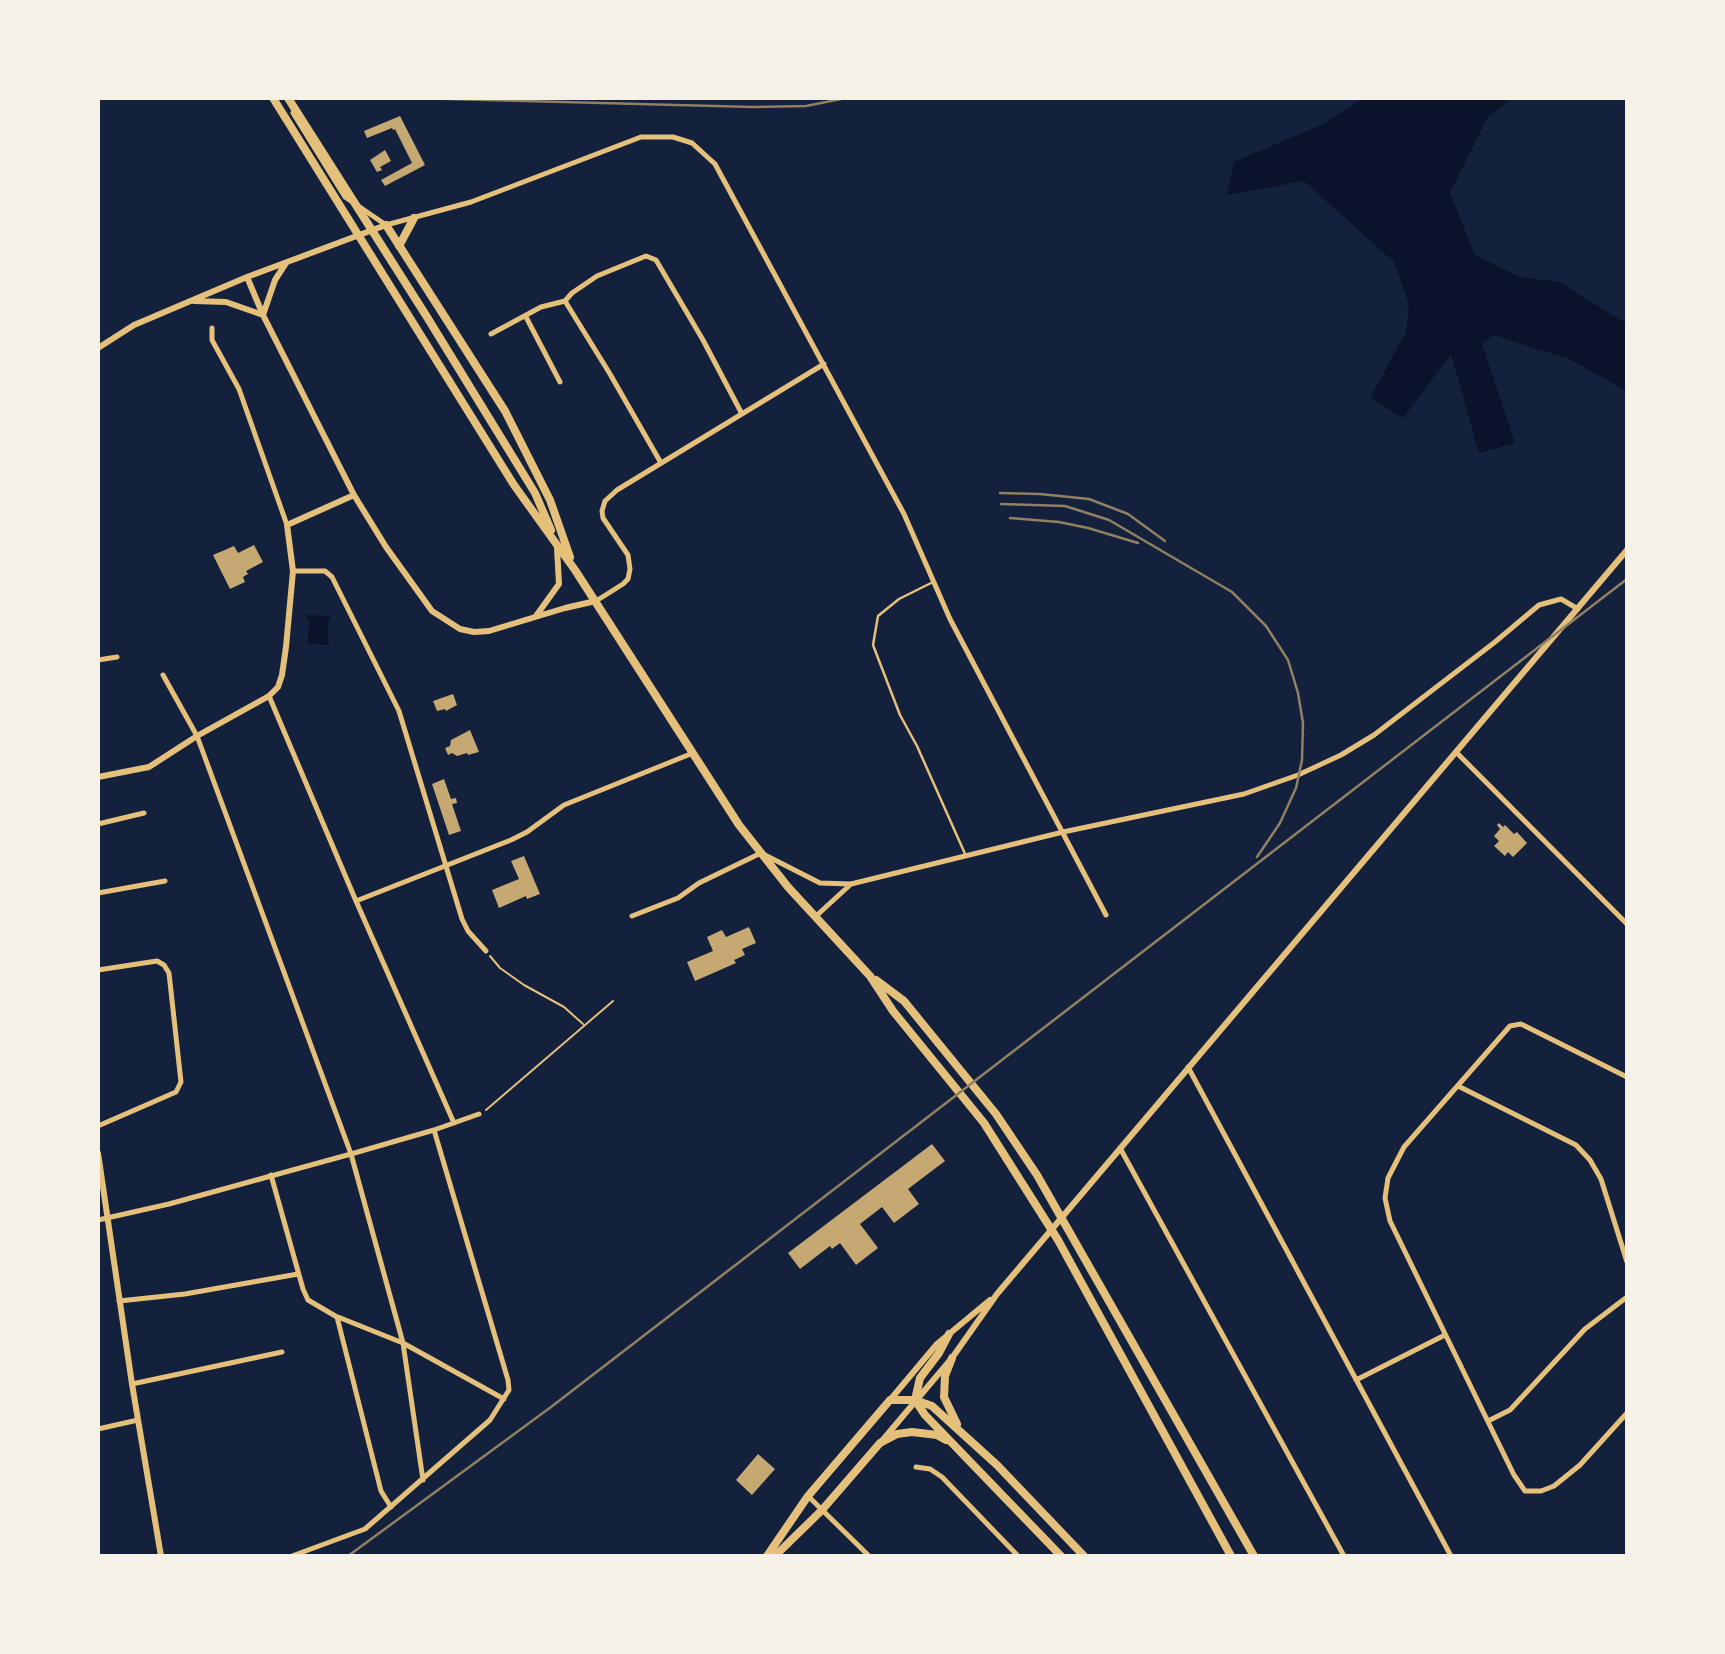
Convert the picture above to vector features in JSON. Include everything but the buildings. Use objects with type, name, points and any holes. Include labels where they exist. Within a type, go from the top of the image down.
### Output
[{"type":"main road","points":[[273,98],[514,485],[596,601],[738,825],[788,887],[870,976],[893,1011],[984,1123],[1043,1217],[1231,1556]]},
{"type":"main road","points":[[286,98],[427,317],[535,493],[556,542]]},
{"type":"main road","points":[[399,246],[414,218]]},
{"type":"main road","points":[[386,225],[505,411],[550,500],[575,570]]},
{"type":"main road","points":[[870,976],[904,1001],[996,1114],[1038,1175],[1254,1556]]},
{"type":"main road","points":[[949,1334],[939,1353],[919,1378],[915,1400],[951,1443],[1061,1556]]},
{"type":"main road","points":[[952,1358],[945,1376],[944,1397],[962,1433]]},
{"type":"main road","points":[[767,1556],[808,1496],[890,1400],[915,1400],[932,1406],[997,1465],[1084,1556]]},
{"type":"main road","points":[[775,1556],[822,1510],[880,1443],[897,1434],[912,1432],[937,1435],[951,1443]]},
{"type":"main road","points":[[1224,1543],[1224,1556]]},
{"type":"street","points":[[286,98],[345,197],[386,225]]},
{"type":"street","points":[[98,348],[134,325],[190,301],[287,261],[386,225],[471,202],[641,137],[673,137],[692,143],[715,164],[824,363],[904,514],[957,631],[1106,915]]},
{"type":"street","points":[[491,334],[541,307],[565,301],[597,275],[646,256],[656,260],[742,414]]},
{"type":"street","points":[[263,315],[275,280],[287,261]]},
{"type":"street","points":[[247,277],[263,315],[369,521],[421,598],[444,620],[460,629],[474,632],[489,631],[596,601],[623,584],[631,569],[628,555],[605,526],[603,518],[603,506],[617,489],[824,363]]},
{"type":"street","points":[[190,301],[226,302],[263,315]]},
{"type":"street","points":[[565,301],[661,463]]},
{"type":"street","points":[[526,317],[560,382]]},
{"type":"street","points":[[98,778],[149,767],[197,736],[269,696],[278,687],[282,675],[293,571],[287,525],[239,389],[212,340],[212,328]]},
{"type":"street","points":[[287,525],[355,495]]},
{"type":"street","points":[[536,616],[559,584],[556,542]]},
{"type":"street","points":[[880,1443],[952,1358],[997,1294],[1627,550]]},
{"type":"street","points":[[293,571],[325,571],[332,578],[400,711],[462,919],[468,931],[486,951]]},
{"type":"street","points":[[632,916],[678,898],[699,883],[761,853],[820,883],[851,884],[1063,832],[1244,794],[1298,775],[1341,755],[1374,735],[1539,605],[1561,598],[1578,609]]},
{"type":"street","points":[[98,660],[117,657]]},
{"type":"street","points":[[163,675],[197,736],[351,1154],[404,1343],[423,1480]]},
{"type":"street","points":[[269,696],[454,1123]]},
{"type":"street","points":[[1455,752],[1627,924]]},
{"type":"street","points":[[356,901],[527,832],[564,805],[693,753]]},
{"type":"street","points":[[98,824],[144,813]]},
{"type":"street","points":[[98,893],[165,881]]},
{"type":"street","points":[[816,917],[851,884]]},
{"type":"street","points":[[98,970],[156,961],[164,965],[169,973],[181,1082],[176,1092],[98,1126]]},
{"type":"street","points":[[1627,1077],[1521,1024],[1510,1026],[1404,1147],[1388,1178],[1385,1198],[1390,1221],[1524,1491],[1541,1491],[1555,1486],[1580,1465],[1627,1413]]},
{"type":"street","points":[[1188,1067],[1451,1556]]},
{"type":"street","points":[[1458,1086],[1576,1145],[1590,1160],[1601,1179],[1627,1262]]},
{"type":"street","points":[[98,1220],[169,1204],[351,1154],[479,1114]]},
{"type":"street","points":[[292,1556],[365,1529],[490,1420],[509,1390],[434,1130]]},
{"type":"street","points":[[1120,1148],[1344,1556]]},
{"type":"street","points":[[98,1153],[119,1301],[161,1556]]},
{"type":"street","points":[[271,1175],[298,1274],[308,1300],[337,1317],[404,1343],[504,1399]]},
{"type":"street","points":[[119,1301],[185,1294],[298,1274]]},
{"type":"street","points":[[890,1400],[937,1344],[997,1294]]},
{"type":"street","points":[[1488,1422],[1510,1410],[1585,1329],[1627,1297]]},
{"type":"street","points":[[337,1317],[381,1491],[391,1507]]},
{"type":"street","points":[[1356,1380],[1445,1335]]},
{"type":"street","points":[[132,1384],[282,1352]]},
{"type":"street","points":[[98,1429],[138,1420]]},
{"type":"street","points":[[916,1466],[930,1469],[942,1477],[1017,1556]]},
{"type":"street","points":[[808,1496],[869,1556]]},
{"type":"lane","points":[[934,582],[899,599],[878,616],[873,645],[900,715],[917,746],[965,856]]},
{"type":"path","points":[[486,951],[500,968],[564,1007],[584,1025]]},
{"type":"path","points":[[479,1114],[614,1001]]},
{"type":"water","points":[[1363,98],[1513,98],[1487,118],[1450,193],[1475,255],[1520,277],[1559,282],[1627,324],[1627,391],[1569,359],[1493,335],[1482,344],[1515,443],[1479,453],[1451,354],[1403,418],[1370,398],[1406,332],[1409,304],[1394,262],[1304,181],[1227,195],[1234,162],[1323,124]]},
{"type":"water","points":[[307,615],[330,616],[330,621],[327,622],[329,645],[307,644],[310,621],[307,621]]},
{"type":"railway","points":[[411,98],[753,107],[806,106],[846,98]]},
{"type":"railway","points":[[1000,493],[1089,499],[1128,514],[1165,541]]},
{"type":"railway","points":[[1001,504],[1065,506],[1109,520],[1232,592],[1266,626],[1288,660],[1298,693],[1303,723],[1302,760],[1296,788],[1280,823],[1257,857]]},
{"type":"railway","points":[[1010,518],[1059,522],[1138,543]]},
{"type":"railway","points":[[348,1556],[551,1407],[1627,579]]}]
